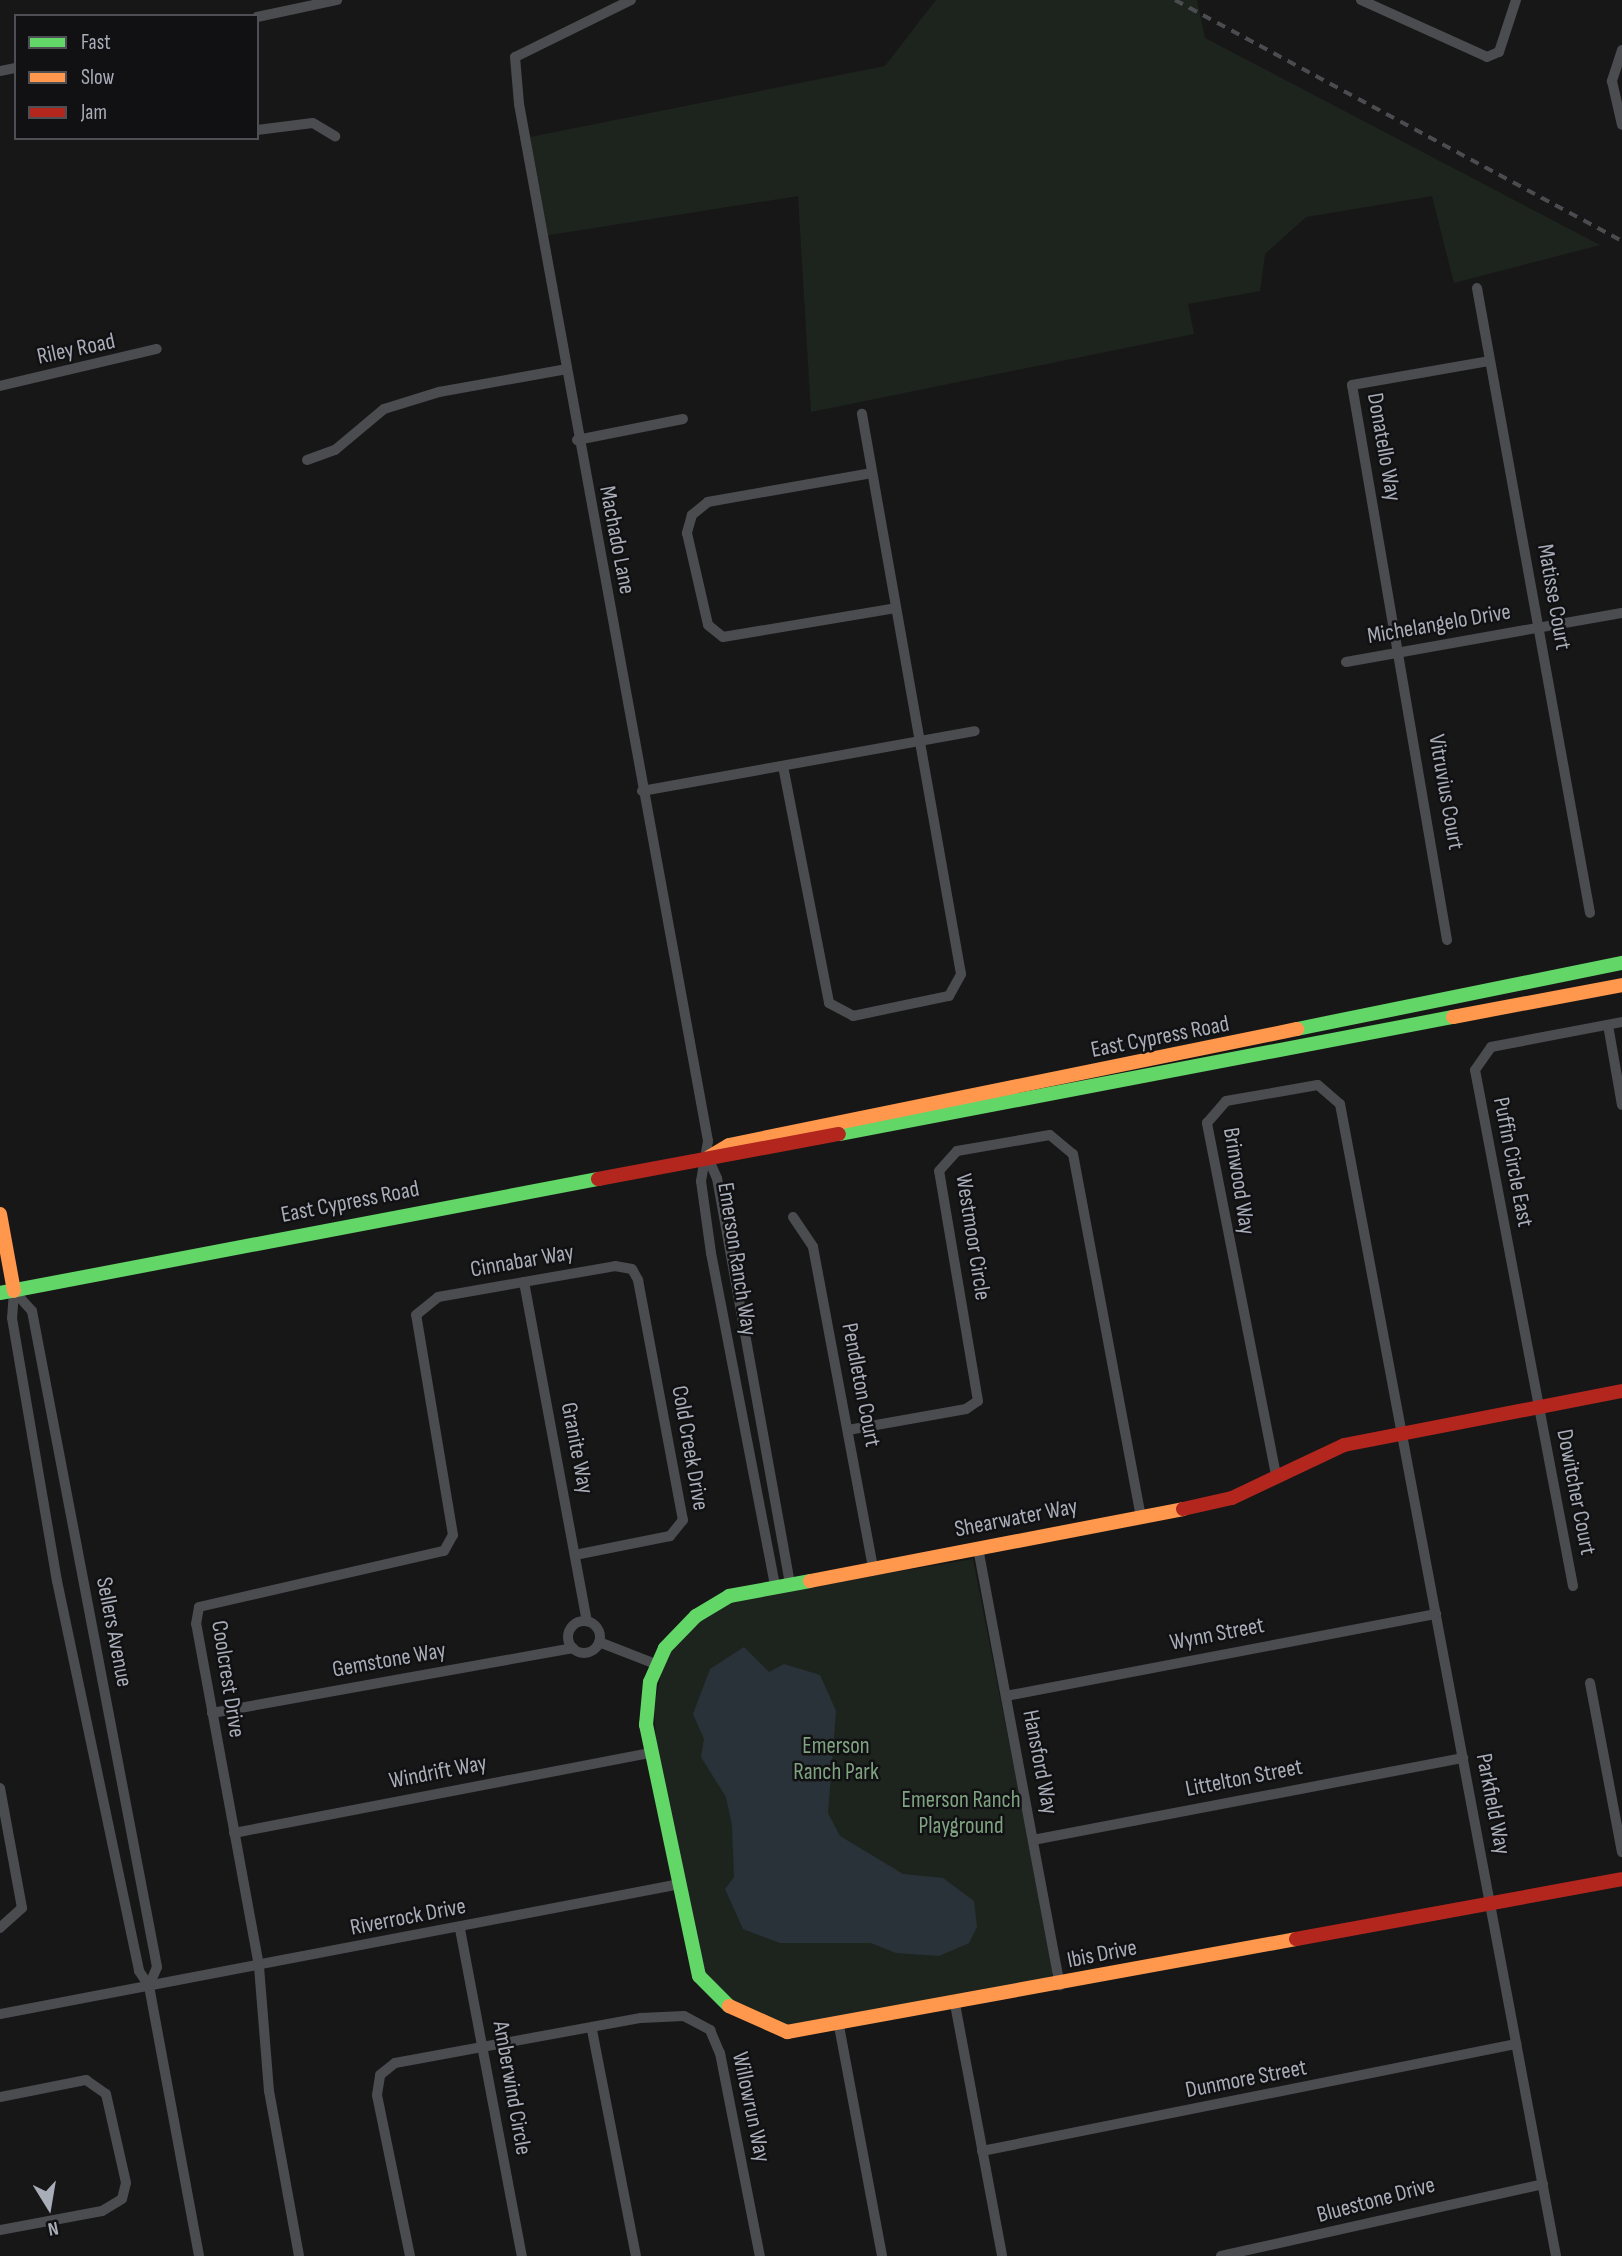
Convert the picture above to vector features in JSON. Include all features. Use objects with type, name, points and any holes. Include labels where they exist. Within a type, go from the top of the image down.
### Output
[{"type":"street","points":[[259,17],[337,0]]},
{"type":"street","name":"Machado Lane","points":[[631,0],[515,57],[577,440],[708,1158]]},
{"type":"street","points":[[1362,0],[1487,57],[1499,52],[1516,0]]},
{"type":"street","points":[[1622,50],[1612,81],[1622,125]]},
{"type":"street","points":[[259,130],[313,123],[335,136]]},
{"type":"street","name":"Matisse Court","points":[[1477,288],[1590,913]]},
{"type":"street","name":"Riley Road","points":[[0,386],[157,349]]},
{"type":"street","name":"Donatello Way","points":[[1399,652],[1352,386],[1489,361]]},
{"type":"street","points":[[307,460],[335,450],[384,409],[439,392],[567,369]]},
{"type":"street","points":[[783,766],[829,1003],[853,1016],[927,1003],[949,996],[961,974],[862,414]]},
{"type":"street","points":[[577,440],[683,419]]},
{"type":"street","points":[[872,473],[708,502],[692,515],[687,534],[708,625],[723,637],[896,608]]},
{"type":"street","name":"Michelangelo Drive","points":[[1346,662],[1622,613]]},
{"type":"street","name":"Vitruvius Court","points":[[1399,652],[1447,940]]},
{"type":"street","points":[[642,791],[975,731]]},
{"type":"street","name":"East Cypress Road","points":[[708,1158],[729,1145],[1622,962]]},
{"type":"street","name":"East Cypress Road","points":[[7,1292],[708,1158],[732,1159],[1622,985]]},
{"type":"street","name":"Puffin Circle East","points":[[1538,1407],[1475,1070],[1491,1047],[1622,1022]]},
{"type":"street","points":[[1608,1025],[1622,1105]]},
{"type":"street","name":"Brinwood Way","points":[[1276,1475],[1208,1132],[1210,1113],[1226,1101],[1308,1086],[1335,1095],[1401,1432]]},
{"type":"street","name":"Westmoor Circle","points":[[848,1430],[967,1409],[978,1401],[939,1171],[957,1151],[1050,1135],[1073,1154],[1141,1517]]},
{"type":"street","name":"Emerson Ranch Way","points":[[708,1158],[717,1178],[790,1583]]},
{"type":"street","name":"Emerson Ranch Way","points":[[708,1158],[701,1181],[711,1253],[775,1586]]},
{"type":"street","name":"Sellers Avenue","points":[[0,1214],[7,1292],[57,1581],[139,1970],[149,1986],[199,2256]]},
{"type":"street","name":"Pendleton Court","points":[[793,1217],[813,1247],[873,1567]]},
{"type":"street","name":"Cinnabar Way","points":[[421,1307],[438,1297],[615,1266],[632,1269]]},
{"type":"street","name":"Cold Creek Drive","points":[[575,1555],[670,1536],[683,1520],[632,1269]]},
{"type":"street","name":"Granite Way","points":[[524,1282],[587,1622]]},
{"type":"street","name":"Sellers Avenue","points":[[7,1292],[32,1311],[158,1967],[149,1986]]},
{"type":"street","name":"Coolcrest Drive","points":[[299,2256],[269,2091],[269,2029],[195,1624],[206,1600],[427,1559],[450,1543],[453,1535],[415,1323],[421,1307]]},
{"type":"street","name":"Shearwater Way","points":[[675,1885],[646,1725],[657,1665],[696,1616],[729,1596],[1232,1499],[1276,1475],[1344,1446],[1401,1432],[1622,1391]]},
{"type":"street","name":"Dowitcher Court","points":[[1538,1407],[1573,1586]]},
{"type":"street","name":"Parkfield Way","points":[[1401,1432],[1556,2256]]},
{"type":"street","name":"Hansford Way","points":[[978,1548],[1060,1984]]},
{"type":"street","name":"Wynn Street","points":[[1006,1696],[1436,1614]]},
{"type":"street","points":[[587,1622],[599,1631],[599,1642],[587,1652],[573,1648],[570,1630],[587,1622]]},
{"type":"street","points":[[599,1642],[657,1665]]},
{"type":"street","name":"Gemstone Way","points":[[212,1713],[573,1648]]},
{"type":"street","points":[[1590,1683],[1622,1852]]},
{"type":"street","name":"Windrift Way","points":[[234,1833],[650,1753]]},
{"type":"street","name":"Littelton Street","points":[[1033,1840],[1463,1758]]},
{"type":"street","points":[[0,1788],[22,1908],[0,1927]]},
{"type":"street","name":"Ibis Drive","points":[[675,1885],[699,1976],[735,2012],[787,2032],[839,2026],[1622,1880]]},
{"type":"street","name":"Riverrock Drive","points":[[0,2014],[460,1929],[675,1885]]},
{"type":"street","name":"Amberwind Circle","points":[[460,1929],[522,2256]]},
{"type":"street","points":[[955,2004],[1002,2256]]},
{"type":"street","name":"Willowrun Way","points":[[484,2048],[684,2016],[710,2030],[760,2256]]},
{"type":"street","points":[[839,2026],[882,2256]]},
{"type":"street","points":[[592,2030],[636,2256]]},
{"type":"street","name":"Dunmore Street","points":[[982,2151],[1516,2044]]},
{"type":"street","points":[[410,2256],[377,2095],[380,2075],[395,2063],[484,2048]]},
{"type":"street","points":[[0,2096],[86,2080],[106,2094],[126,2183],[122,2199],[102,2211],[0,2230]]},
{"type":"street","name":"Bluestone Drive","points":[[1221,2256],[1542,2185]]},
{"type":"green space","points":[[936,0],[1197,0],[1205,38],[1600,245],[1454,283],[1432,196],[1306,217],[1265,254],[1260,291],[1188,304],[1194,334],[811,412],[798,196],[543,236],[520,139],[885,66]]},
{"type":"green space","name":"Emerson Ranch Park","points":[[973,1559],[1054,1973],[1041,1985],[785,2026],[737,2005],[706,1973],[696,1940],[657,1753],[654,1707],[664,1660],[696,1622],[740,1598]]},
{"type":"shaded area","points":[[744,1647],[769,1672],[784,1664],[820,1675],[836,1711],[828,1813],[840,1836],[903,1874],[943,1878],[974,1901],[977,1927],[969,1943],[939,1956],[896,1953],[871,1943],[780,1943],[743,1929],[725,1889],[734,1877],[732,1825],[726,1797],[701,1757],[704,1739],[693,1714],[710,1669]]},
{"type":"railway","points":[[1175,0],[1622,241]]},
{"type":"traffic: fast","points":[[1297,1029],[1622,963]]},
{"type":"traffic: fast","points":[[839,1134],[1453,1017]]},
{"type":"traffic: fast","points":[[0,1293],[598,1179]]},
{"type":"traffic: fast","points":[[729,2006],[699,1976],[646,1725],[650,1682],[665,1648],[696,1616],[729,1596],[810,1581]]},
{"type":"traffic: slow","points":[[1453,1017],[1622,985]]},
{"type":"traffic: slow","points":[[709,1157],[729,1145],[1297,1029]]},
{"type":"traffic: slow","points":[[0,1214],[14,1291]]},
{"type":"traffic: slow","points":[[810,1581],[1183,1509]]},
{"type":"traffic: slow","points":[[729,2006],[787,2032],[1296,1939]]},
{"type":"traffic: jam","points":[[598,1179],[839,1134]]},
{"type":"traffic: jam","points":[[1183,1509],[1232,1498],[1344,1445],[1622,1391]]},
{"type":"traffic: jam","points":[[1296,1939],[1622,1879]]},
{"type":"park label","name":"Emerson Ranch Playground","points":[[961,1813]]}]
